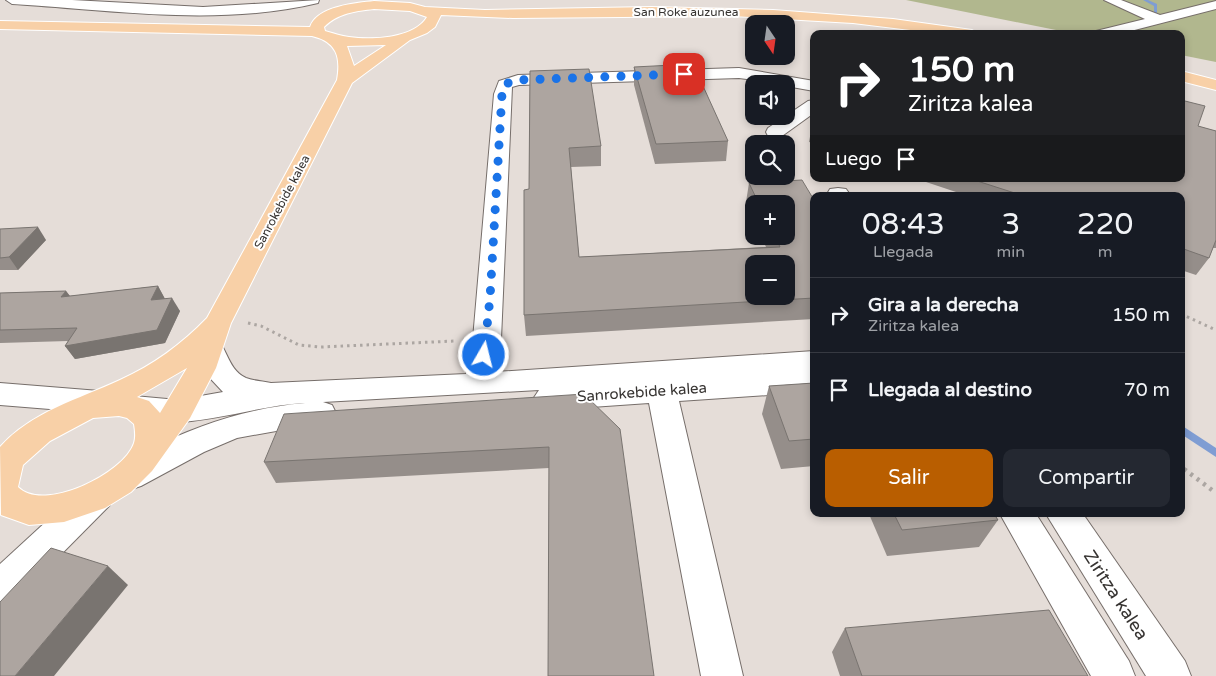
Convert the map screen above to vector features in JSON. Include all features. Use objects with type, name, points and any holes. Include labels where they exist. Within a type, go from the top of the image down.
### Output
[{"type":"main road","name":"San Roke auzunea","points":[[0,16],[241,20],[331,14],[364,5],[383,3],[418,6],[429,10],[487,14],[651,11],[746,13],[894,23],[944,30]]},
{"type":"main road","points":[[345,80],[433,23],[435,16],[429,10]]},
{"type":"main road","points":[[319,33],[317,26],[321,20],[331,14]]},
{"type":"main road","points":[[459,26],[528,22],[727,19],[810,22],[888,30]]},
{"type":"main road","points":[[0,25],[272,30],[319,33],[334,39],[372,42],[441,28]]},
{"type":"main road","points":[[334,39],[342,47],[348,64],[345,80]]},
{"type":"main road","points":[[1185,77],[1216,85]]},
{"type":"main road","name":"Sanrokebide kalea","points":[[110,487],[140,463],[150,446],[178,412],[214,336],[345,80]]},
{"type":"main road","points":[[1185,84],[1216,92]]},
{"type":"main road","points":[[110,487],[72,506],[48,511],[26,510],[10,503],[1,487],[6,465],[24,444],[55,421],[108,406],[184,356],[200,342],[214,336]]},
{"type":"main road","points":[[108,406],[144,413],[151,422],[153,433],[150,446]]},
{"type":"street","points":[[12,0],[215,10],[277,8],[313,0]]},
{"type":"street","points":[[1110,0],[1158,19]]},
{"type":"street","points":[[1117,30],[1216,5]]},
{"type":"street","points":[[478,384],[487,339],[502,94],[505,84],[518,80],[739,72],[810,85]]},
{"type":"street","points":[[775,132],[810,107]]},
{"type":"street","points":[[214,336],[216,369],[224,379],[245,389],[276,393]]},
{"type":"street","name":"Sanrokebide kalea","points":[[0,394],[178,412],[276,393],[478,384],[810,360]]},
{"type":"street","name":"Sanrokebide kalea","points":[[0,589],[110,487],[211,434],[271,418],[810,381]]},
{"type":"street","points":[[664,401],[722,676]]},
{"type":"street","points":[[1019,517],[1114,676]]},
{"type":"street","name":"Ziritza kalea","points":[[1065,517],[1170,676]]},
{"type":"path","points":[[1185,316],[1216,330]]},
{"type":"path","points":[[248,323],[261,326],[299,345],[307,346],[455,341]]},
{"type":"path","points":[[1185,470],[1216,493]]},
{"type":"green space","points":[[906,0],[1216,0],[1216,62],[1185,56],[1185,30],[1056,30]]},
{"type":"building","points":[[693,64],[728,141],[656,144],[634,67]]},
{"type":"building","points":[[589,69],[601,146],[569,148],[579,257],[795,245],[795,195],[755,195],[750,185],[795,185],[795,180],[802,180],[810,193],[810,298],[795,299],[795,255],[745,255],[745,302],[524,315],[524,190],[529,189],[530,71]]},
{"type":"building","points":[[1185,101],[1205,106],[1198,126],[1216,131],[1216,240],[1209,258],[1185,249],[1185,192],[1012,192],[980,182],[1185,182]]},
{"type":"building","points":[[38,227],[9,257],[0,258],[0,229]]},
{"type":"building","points":[[158,286],[151,300],[172,298],[157,330],[65,346],[77,328],[0,330],[0,293],[66,291],[61,297]]},
{"type":"building","points":[[810,383],[810,439],[789,441],[769,386]]},
{"type":"building","points":[[584,394],[620,429],[654,676],[548,676],[549,447],[264,462],[284,414]]},
{"type":"building","points":[[896,517],[996,517],[998,520],[902,530]]},
{"type":"building","points":[[51,548],[108,566],[15,676],[0,676],[0,602]]},
{"type":"building","points":[[1049,610],[1088,676],[862,676],[845,628]]},
{"type":"waterway","points":[[1145,0],[1156,5],[1156,13]]},
{"type":"waterway","points":[[1185,432],[1216,453]]},
{"type":"route","points":[[484,355],[490,298],[502,94],[505,84],[518,80],[684,74]]}]
